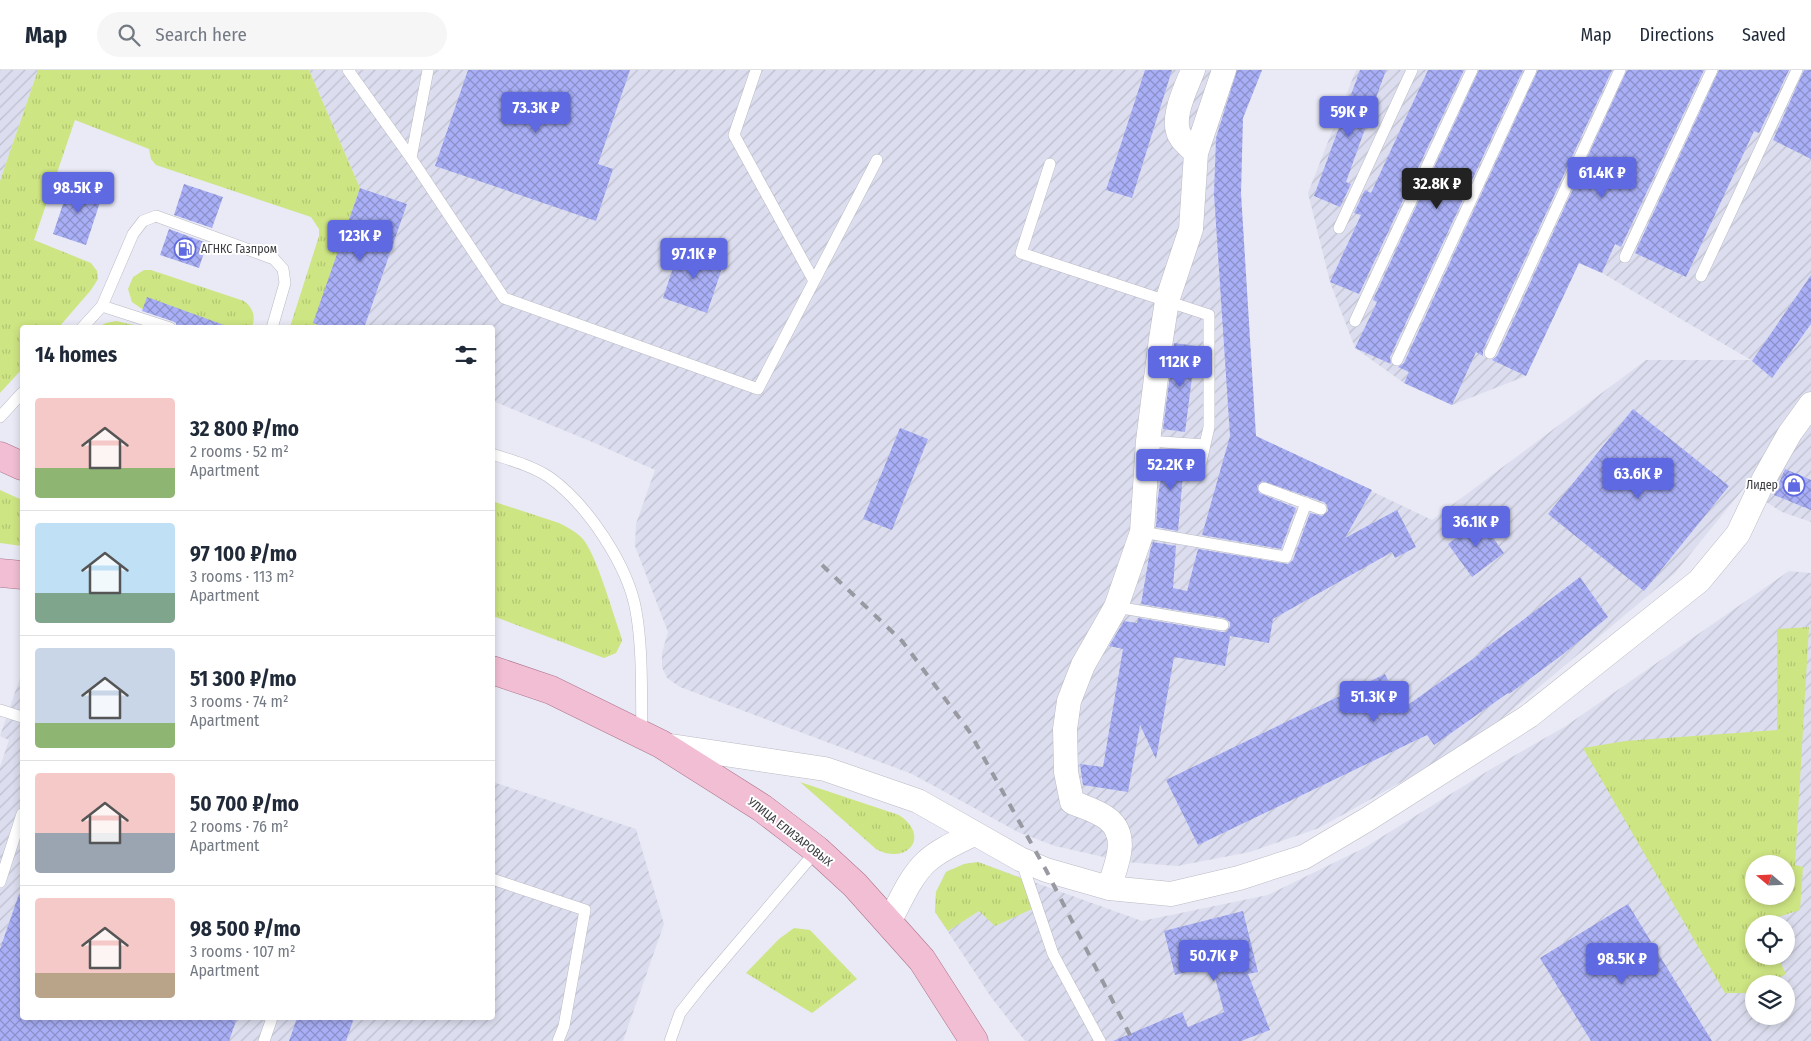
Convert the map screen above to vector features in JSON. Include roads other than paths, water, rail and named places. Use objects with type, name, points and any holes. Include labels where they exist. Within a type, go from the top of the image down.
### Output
[{"type":"main road","points":[[0,456],[20,465]]},
{"type":"main road","points":[[0,573],[20,575]]},
{"type":"main road","name":"УЛИЦА ЕЛИЗАРОВЫХ","points":[[495,671],[550,690],[651,739],[762,808],[817,850],[856,885],[922,960],[974,1041]]},
{"type":"street","points":[[1193,70],[1176,116],[1177,130],[1181,139],[1196,153]]},
{"type":"street","points":[[1109,888],[1121,844],[1117,830],[1107,818],[1072,802],[1066,772],[1065,730],[1069,701],[1083,665],[1116,606],[1142,532],[1148,441],[1167,301],[1191,229],[1196,153],[1224,70]]},
{"type":"street","points":[[651,739],[825,769],[918,801],[1020,859],[1046,870],[1109,888],[1171,894],[1239,878],[1304,857],[1368,819],[1530,716],[1699,581],[1738,534],[1772,463],[1810,405]]},
{"type":"street","points":[[889,922],[912,881],[926,862],[941,851],[974,834]]},
{"type":"lane","points":[[348,70],[411,158],[504,298],[758,389],[876,160]]},
{"type":"lane","points":[[411,158],[428,70]]},
{"type":"lane","points":[[756,70],[734,135],[814,281]]},
{"type":"lane","points":[[1339,228],[1412,70]]},
{"type":"lane","points":[[1356,321],[1472,70]]},
{"type":"lane","points":[[1397,360],[1531,70]]},
{"type":"lane","points":[[1490,353],[1620,70]]},
{"type":"lane","points":[[1625,257],[1712,70]]},
{"type":"lane","points":[[1701,276],[1797,70]]},
{"type":"lane","points":[[1050,164],[1021,253],[1208,315],[1210,426],[1200,462]]},
{"type":"lane","points":[[85,325],[102,306],[133,234],[143,221],[156,216],[274,259],[283,270],[285,283],[273,325]]},
{"type":"lane","points":[[102,306],[161,325]]},
{"type":"lane","points":[[0,417],[20,395]]},
{"type":"lane","points":[[1148,441],[1205,445]]},
{"type":"lane","points":[[495,455],[531,467],[549,477],[571,497],[613,550],[628,583],[636,610],[651,739]]},
{"type":"lane","points":[[1264,488],[1321,509]]},
{"type":"lane","points":[[1142,532],[1286,557],[1306,503]]},
{"type":"lane","points":[[1116,606],[1223,624]]},
{"type":"lane","points":[[0,710],[20,716]]},
{"type":"lane","points":[[0,882],[20,820]]},
{"type":"lane","points":[[670,1041],[680,1014],[702,984],[817,850]]},
{"type":"lane","points":[[1020,859],[1053,954],[1100,1041]]},
{"type":"lane","points":[[495,880],[585,910],[564,1026],[558,1041]]},
{"type":"lane","points":[[264,1041],[271,1020]]},
{"type":"railway","points":[[822,565],[902,641],[969,731],[1046,870],[1133,1041]]},
{"type":"place","name":"АГНКС Газпром","points":[[185,249]]},
{"type":"place","name":"Лидер","points":[[1794,485]]}]
